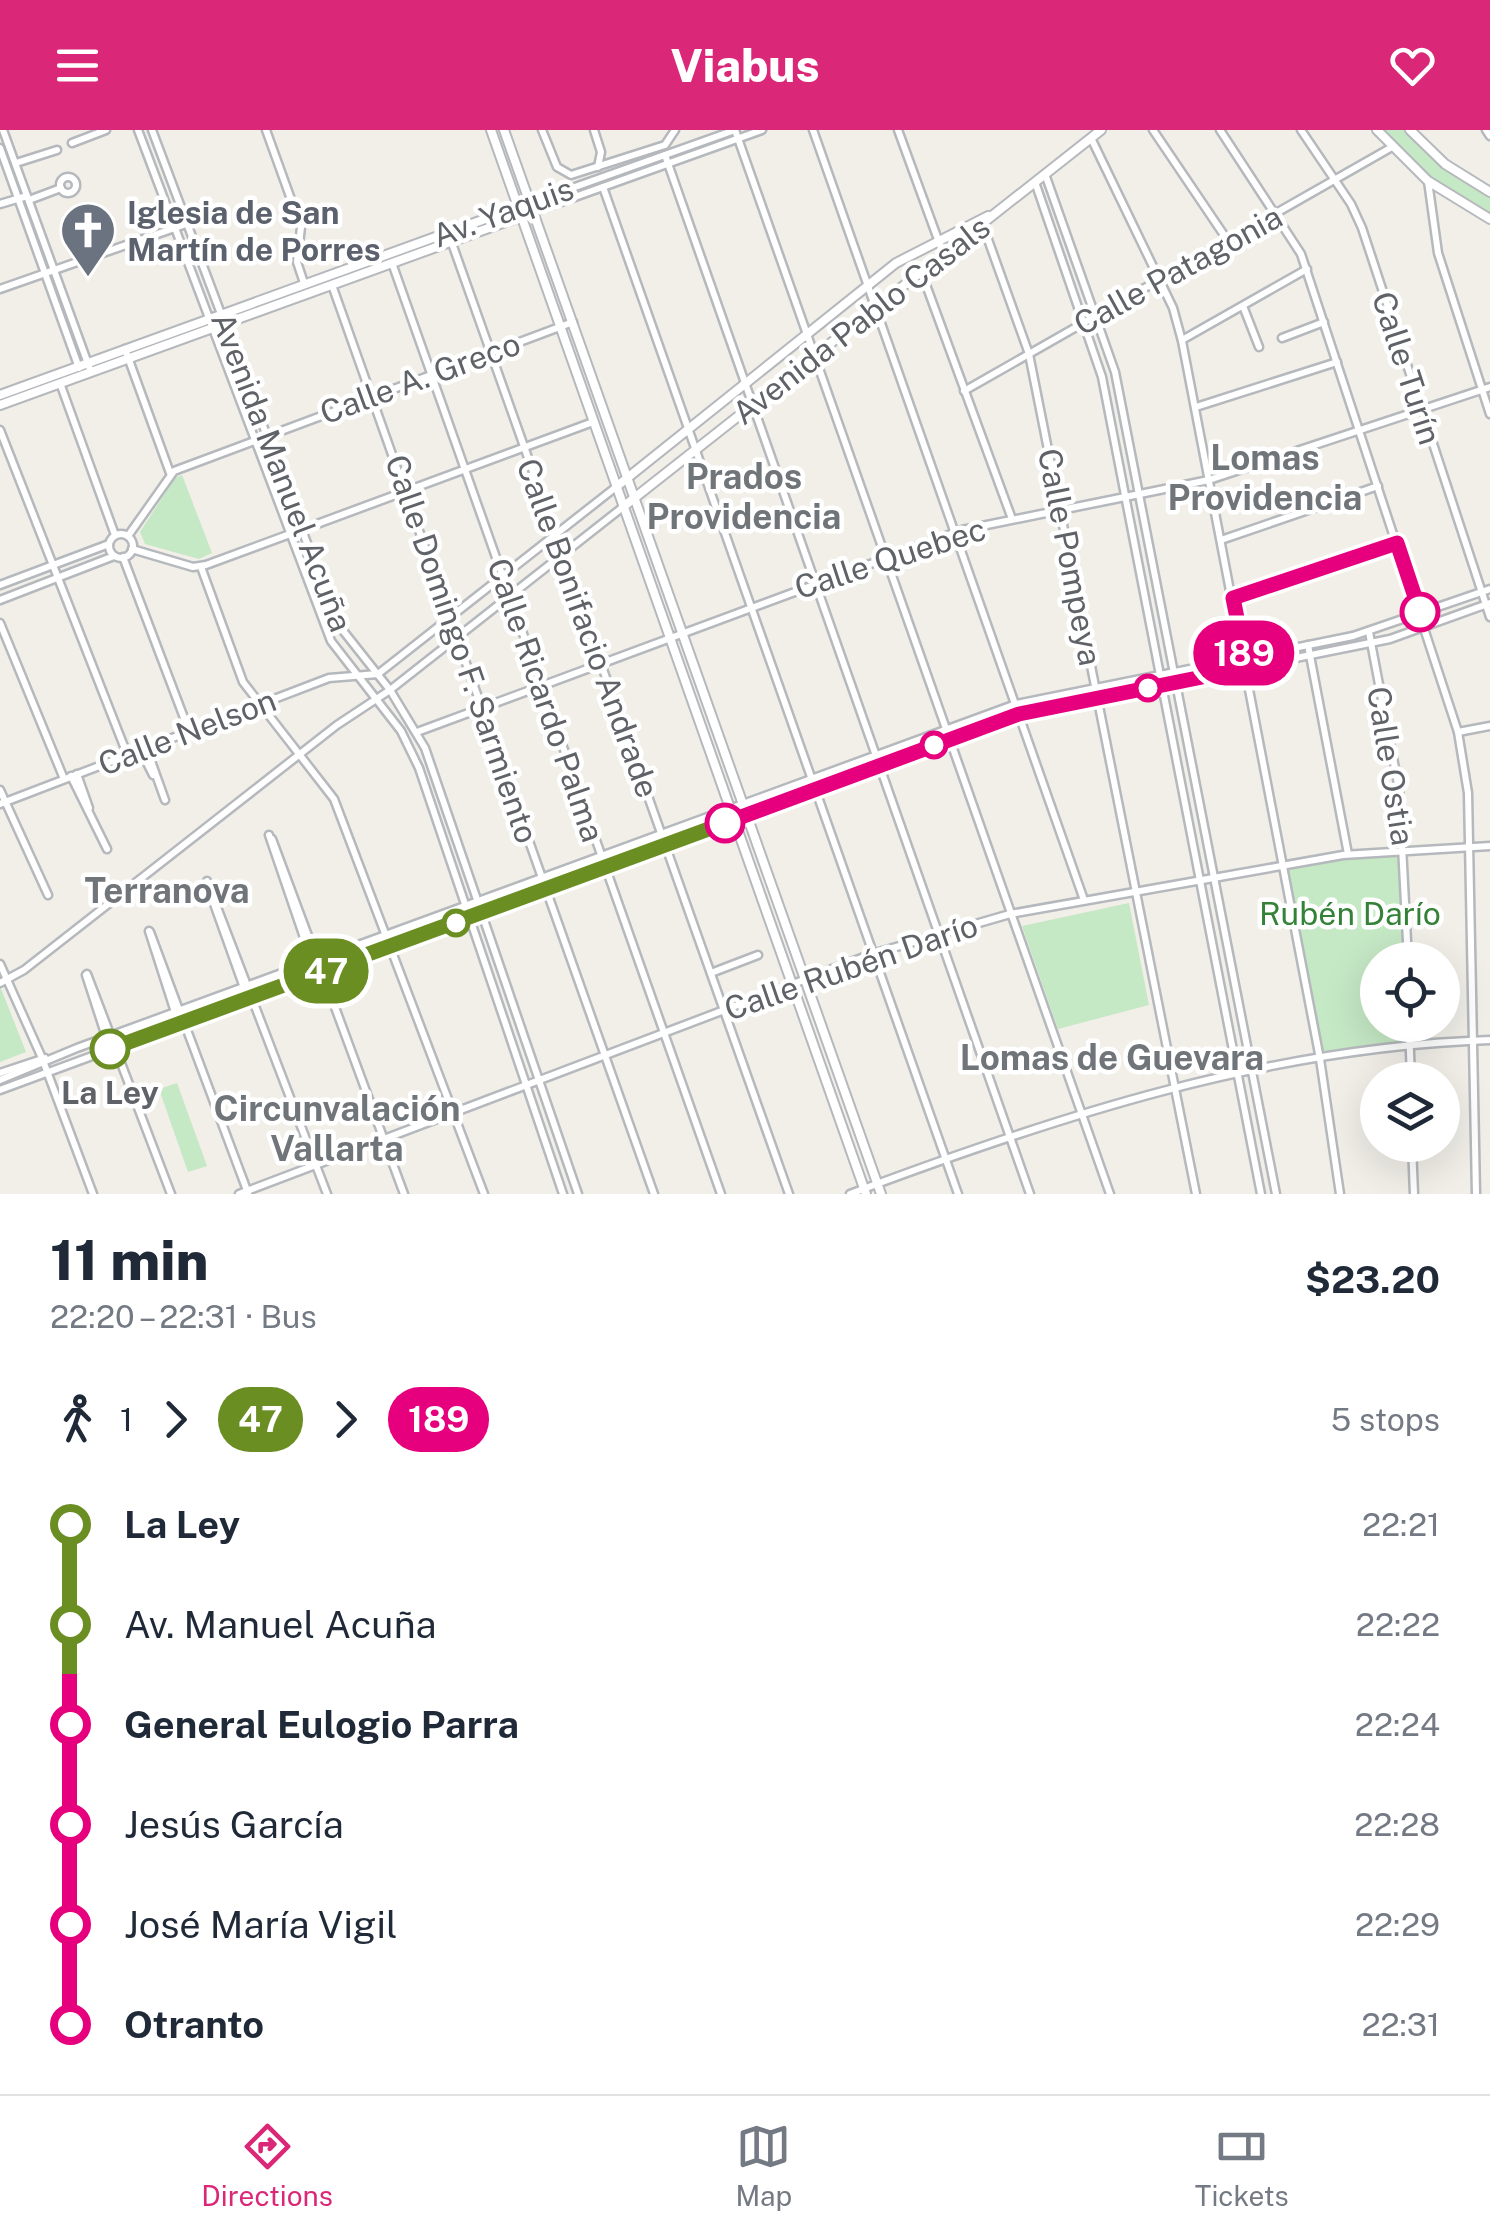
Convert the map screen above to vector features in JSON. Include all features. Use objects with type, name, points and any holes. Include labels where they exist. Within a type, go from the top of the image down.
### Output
[{"type":"street","points":[[4,130],[84,369]]},
{"type":"street","points":[[72,143],[106,130]]},
{"type":"street","name":"Avenida Manuel Acuña","points":[[138,130],[331,641],[378,699],[414,755],[562,1194]]},
{"type":"street","name":"Avenida Manuel Acuña","points":[[152,130],[342,633],[378,674],[417,732],[578,1194]]},
{"type":"street","points":[[266,130],[301,226],[297,262],[304,283]]},
{"type":"street","points":[[491,130],[865,1191]]},
{"type":"street","points":[[504,130],[881,1194]]},
{"type":"street","points":[[542,130],[561,172],[578,175],[666,145],[675,130]]},
{"type":"street","points":[[594,130],[601,152],[597,168]]},
{"type":"street","name":"Av. Yaquis","points":[[532,207],[665,155],[736,133],[762,130]]},
{"type":"street","points":[[814,130],[1084,900]]},
{"type":"street","points":[[898,130],[944,256]]},
{"type":"street","name":"Avenida Pablo Casals","points":[[4,981],[458,638],[1101,130]]},
{"type":"street","points":[[1153,130],[1228,241]]},
{"type":"street","points":[[1220,130],[1278,213],[1307,269],[1458,732],[1468,793],[1476,1194]]},
{"type":"street","name":"Calle Turín","points":[[1301,130],[1362,228],[1420,410],[1486,591],[1490,617]]},
{"type":"street","points":[[1377,130],[1428,181],[1490,219]]},
{"type":"street","points":[[1410,130],[1445,164],[1490,192]]},
{"type":"street","points":[[736,133],[1110,1194]]},
{"type":"street","name":"Av. Yaquis","points":[[532,207],[668,164],[736,133]]},
{"type":"street","points":[[1091,138],[1160,280],[1182,341],[1284,864],[1340,1194]]},
{"type":"street","points":[[0,148],[84,369]]},
{"type":"street","name":"Calle Patagonia","points":[[964,391],[1392,148]]},
{"type":"street","points":[[16,164],[58,150]]},
{"type":"street","points":[[601,152],[617,161]]},
{"type":"street","points":[[665,155],[1030,1194]]},
{"type":"street","points":[[1045,174],[1115,372],[1276,1194]]},
{"type":"street","points":[[1428,181],[1438,253],[1486,388],[1490,414]]},
{"type":"street","points":[[1035,182],[1102,377],[1260,1194]]},
{"type":"street","points":[[602,187],[958,1194]]},
{"type":"street","points":[[0,204],[61,188]]},
{"type":"street","points":[[520,212],[532,207]]},
{"type":"street","name":"Av. Yaquis","points":[[222,319],[304,283],[392,262],[450,237],[485,229],[520,212]]},
{"type":"street","name":"Av. Yaquis","points":[[0,396],[520,212]]},
{"type":"street","name":"Avenida Pablo Casals","points":[[378,674],[907,256],[982,222]]},
{"type":"street","name":"Calle Pompeya","points":[[982,222],[1029,354],[1196,1194]]},
{"type":"street","points":[[0,288],[186,224]]},
{"type":"street","name":"Calle Bonifacio Andrade","points":[[450,237],[789,1194]]},
{"type":"street","name":"Calle Ricardo Palma","points":[[392,262],[721,1194]]},
{"type":"street","points":[[1182,341],[1307,269]]},
{"type":"street","points":[[922,274],[1012,520]]},
{"type":"street","name":"Calle Domingo F. Sarmiento","points":[[330,279],[654,1194]]},
{"type":"street","points":[[1243,306],[1259,346]]},
{"type":"street","name":"Calle A. Greco","points":[[170,474],[255,438],[572,322]]},
{"type":"street","points":[[1282,338],[1324,322]]},
{"type":"street","name":"Av. Yaquis","points":[[127,354],[159,336],[210,323]]},
{"type":"street","points":[[127,354],[170,474],[128,536]]},
{"type":"street","points":[[1196,407],[1337,362]]},
{"type":"street","name":"Av. Yaquis","points":[[0,405],[60,383],[84,369]]},
{"type":"street","points":[[60,383],[115,535]]},
{"type":"street","name":"Calle Quebec","points":[[417,732],[682,630],[954,532],[1210,480],[1486,388]]},
{"type":"street","points":[[132,550],[201,566],[593,422]]},
{"type":"street","points":[[0,430],[127,754]]},
{"type":"street","points":[[1221,540],[1378,486]]},
{"type":"street","points":[[115,535],[128,536]]},
{"type":"street","points":[[0,585],[109,544],[115,535]]},
{"type":"street","points":[[128,536],[132,550]]},
{"type":"street","points":[[1233,598],[1397,543]]},
{"type":"street","points":[[109,544],[114,556]]},
{"type":"street","points":[[124,558],[132,550]]},
{"type":"street","points":[[0,600],[114,556],[124,558]]},
{"type":"street","points":[[124,558],[188,731]]},
{"type":"street","points":[[201,566],[238,673],[334,799],[484,1194]]},
{"type":"street","points":[[0,1080],[109,1036],[1016,704],[1369,632],[1486,591]]},
{"type":"street","points":[[0,1072],[113,1048],[1019,714],[1371,644],[1488,603]]},
{"type":"street","points":[[0,623],[106,849]]},
{"type":"street","name":"Calle Ostia","points":[[1369,632],[1399,789],[1408,942]]},
{"type":"street","points":[[1308,645],[1348,854]]},
{"type":"street","name":"Calle Nelson","points":[[3,802],[329,678],[378,674]]},
{"type":"street","points":[[1458,732],[1490,726]]},
{"type":"street","points":[[143,748],[166,800]]},
{"type":"street","points":[[0,790],[48,895]]},
{"type":"street","points":[[298,916],[270,835],[315,961]]},
{"type":"street","name":"Calle Rubén Darío","points":[[239,1194],[872,954],[1010,914],[1212,875],[1348,854],[1490,846]]},
{"type":"street","points":[[246,986],[207,881],[327,1194]]},
{"type":"street","points":[[170,993],[149,931],[177,1011]]},
{"type":"street","points":[[711,973],[758,955]]},
{"type":"street","points":[[0,964],[4,981],[46,1063],[93,1194]]},
{"type":"street","points":[[322,972],[404,1194]]},
{"type":"street","points":[[97,1004],[170,1194]]},
{"type":"street","points":[[184,1022],[248,1192]]},
{"type":"street","points":[[850,1194],[1008,1134],[1176,1087],[1320,1059],[1490,1040]]},
{"type":"street","points":[[1410,1042],[1410,1062]]},
{"type":"street","points":[[0,1090],[46,1063]]},
{"type":"street","points":[[1413,1162],[1414,1194]]},
{"type":"green space","points":[[1384,130],[1408,130],[1437,160],[1490,194],[1490,214],[1432,178]]},
{"type":"green space","points":[[182,475],[212,553],[199,559],[145,544],[140,532],[175,478]]},
{"type":"green space","name":"Rubén Darío","points":[[1403,852],[1405,942],[1360,942],[1360,1042],[1407,1045],[1320,1057],[1287,866]]},
{"type":"green space","points":[[1129,903],[1149,1005],[1058,1029],[1022,926]]},
{"type":"green space","points":[[0,986],[26,1052],[0,1062]]},
{"type":"green space","points":[[177,1083],[207,1166],[188,1172],[159,1089]]},
{"type":"bus line","name":"189","points":[[725,823],[1019,714],[1247,668],[1233,598],[1397,543],[1420,612]]},
{"type":"bus line","name":"47","points":[[110,1049],[725,823]]},
{"type":"place","name":"Iglesia de San Martín de Porres","points":[[88,279]]},
{"type":"place","name":"La Ley","points":[[110,1049]]},
{"type":"district","name":"Lomas Providencia","points":[[1265,477]]},
{"type":"district","name":"Prados Providencia","points":[[744,496]]},
{"type":"district","name":"Terranova","points":[[167,890]]},
{"type":"district","name":"Lomas de Guevara","points":[[1112,1057]]},
{"type":"district","name":"Circunvalación Vallarta","points":[[337,1128]]}]
